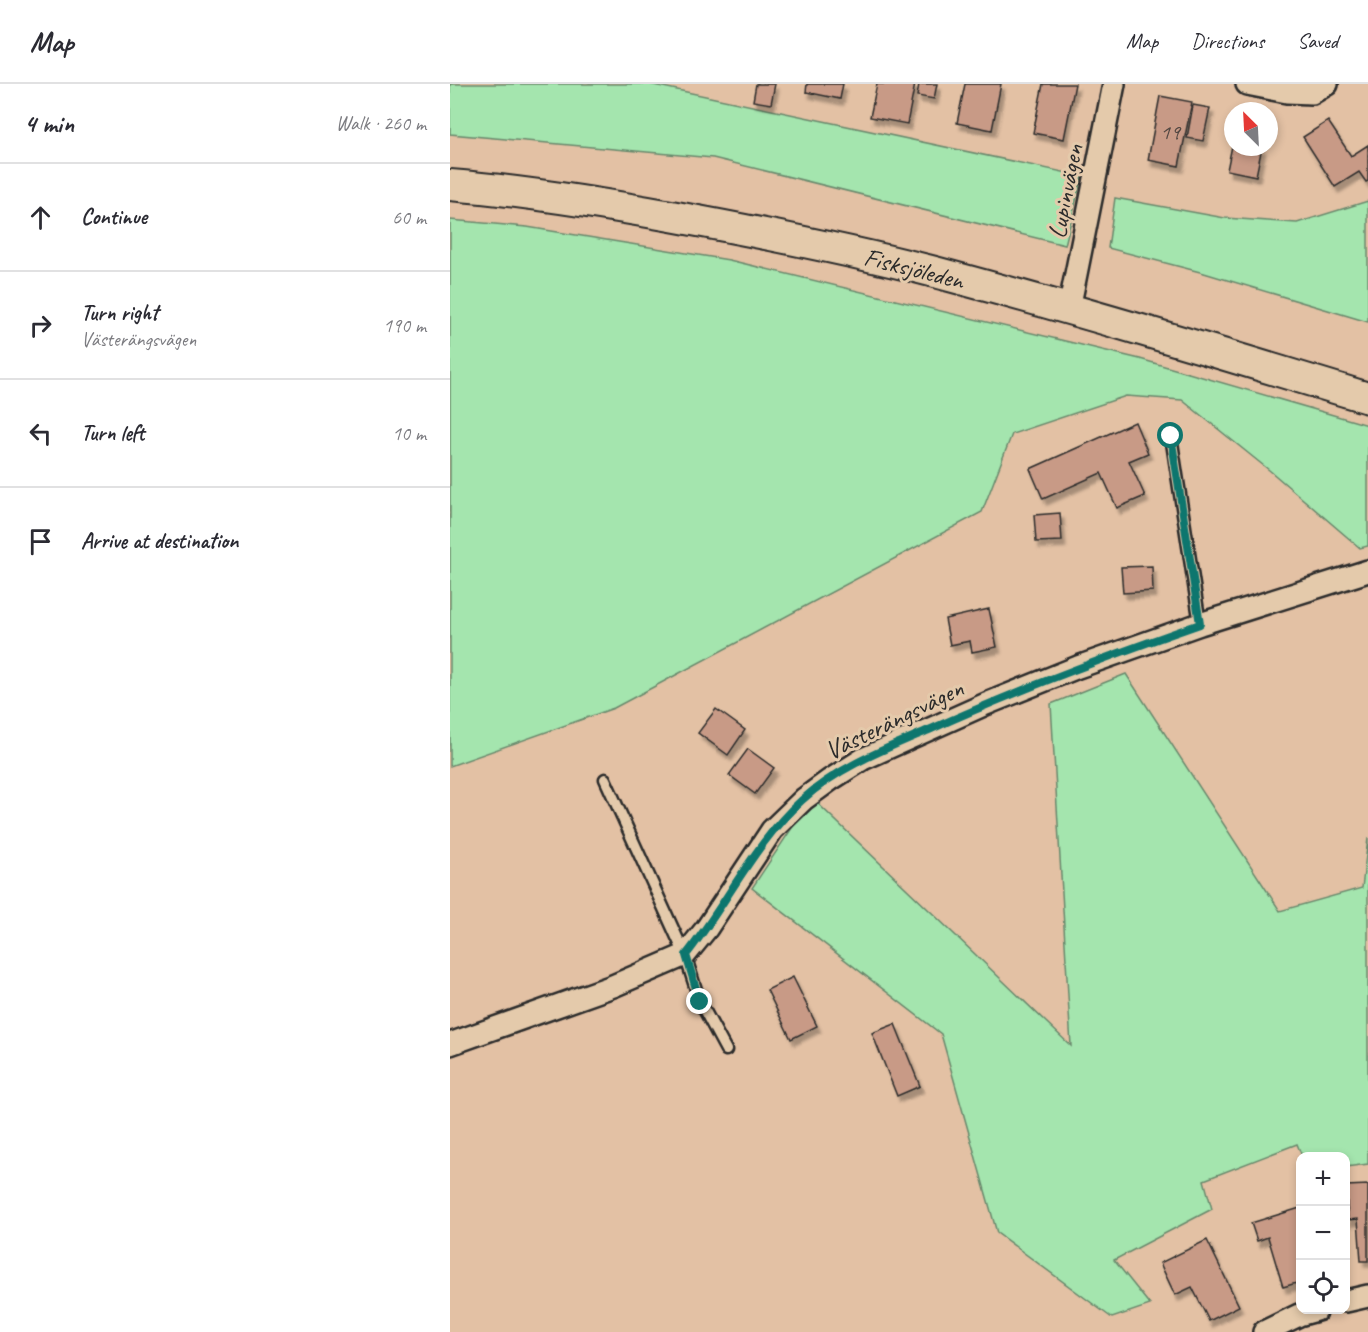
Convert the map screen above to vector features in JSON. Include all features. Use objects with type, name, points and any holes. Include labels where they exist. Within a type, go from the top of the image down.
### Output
[{"type":"street","name":"Lupinvägen","points":[[1069,309],[1114,84]]},
{"type":"street","points":[[1247,84],[1287,92],[1312,93],[1327,84]]},
{"type":"street","name":"Fisksjöleden","points":[[450,184],[505,189],[592,202],[850,252],[1069,309],[1368,398]]},
{"type":"street","name":"Västerängsvägen","points":[[450,1044],[613,986],[686,955],[707,928],[772,830],[804,799],[863,759],[986,704],[1078,667],[1200,624],[1368,571]]},
{"type":"street","points":[[1350,1300],[1368,1296]]},
{"type":"street","points":[[1264,1332],[1303,1314]]},
{"type":"lane","points":[[1171,436],[1200,624]]},
{"type":"lane","points":[[605,778],[686,955],[700,1002],[726,1050]]},
{"type":"green space","points":[[450,84],[649,84],[1082,176],[1065,245],[713,158],[450,134]]},
{"type":"green space","points":[[1115,198],[1225,218],[1297,223],[1368,201],[1368,322],[1204,273],[1108,248]]},
{"type":"green space","points":[[450,220],[527,227],[729,260],[1140,359],[1368,425],[1368,546],[1360,548],[1182,400],[1126,396],[1012,434],[982,512],[614,708],[450,766]]},
{"type":"green space","points":[[1126,674],[1280,911],[1362,888],[1368,838],[1368,1164],[1350,1166],[1350,1152],[1300,1152],[1297,1144],[1204,1180],[1212,1209],[1114,1260],[1150,1305],[1112,1318],[997,1233],[941,1034],[752,888],[812,798],[1071,1046],[1051,704]]},
{"type":"building","points":[[756,84],[775,84],[771,104],[753,101]]},
{"type":"building","points":[[807,84],[843,84],[840,99],[806,92]]},
{"type":"building","points":[[877,84],[915,84],[907,124],[870,117]]},
{"type":"building","points":[[919,84],[937,84],[934,99],[917,96]]},
{"type":"building","points":[[965,84],[1001,84],[992,130],[957,123]]},
{"type":"building","points":[[1043,84],[1075,84],[1064,139],[1033,133]]},
{"type":"building","points":[[1160,96],[1192,102],[1179,166],[1148,160]]},
{"type":"building","points":[[1193,105],[1210,108],[1203,141],[1187,138]]},
{"type":"building","points":[[1328,121],[1351,156],[1368,145],[1368,181],[1366,182],[1359,172],[1335,187],[1303,137]]},
{"type":"building","points":[[1230,156],[1260,156],[1256,176],[1227,170]]},
{"type":"building","points":[[1135,422],[1148,453],[1129,461],[1145,496],[1117,508],[1101,473],[1043,499],[1030,469]]},
{"type":"building","points":[[1060,513],[1062,541],[1036,542],[1034,515]]},
{"type":"building","points":[[1152,566],[1153,591],[1123,593],[1121,567]]},
{"type":"building","points":[[989,609],[997,647],[972,652],[970,641],[950,645],[945,619]]},
{"type":"building","points":[[716,709],[745,730],[728,755],[698,733]]},
{"type":"building","points":[[748,749],[774,768],[755,794],[729,775]]},
{"type":"building","points":[[793,977],[817,1026],[791,1039],[767,990]]},
{"type":"building","points":[[895,1024],[920,1086],[897,1096],[872,1033]]},
{"type":"building","points":[[1368,1185],[1368,1261],[1361,1261],[1358,1219],[1350,1220],[1350,1186]]},
{"type":"building","points":[[1296,1209],[1296,1283],[1283,1287],[1268,1237],[1257,1241],[1251,1223]]},
{"type":"building","points":[[1207,1240],[1239,1306],[1209,1321],[1192,1287],[1175,1295],[1160,1263]]},
{"type":"route","points":[[700,1002],[686,955],[707,928],[772,830],[804,799],[863,759],[986,704],[1078,667],[1200,624],[1171,436]]}]
